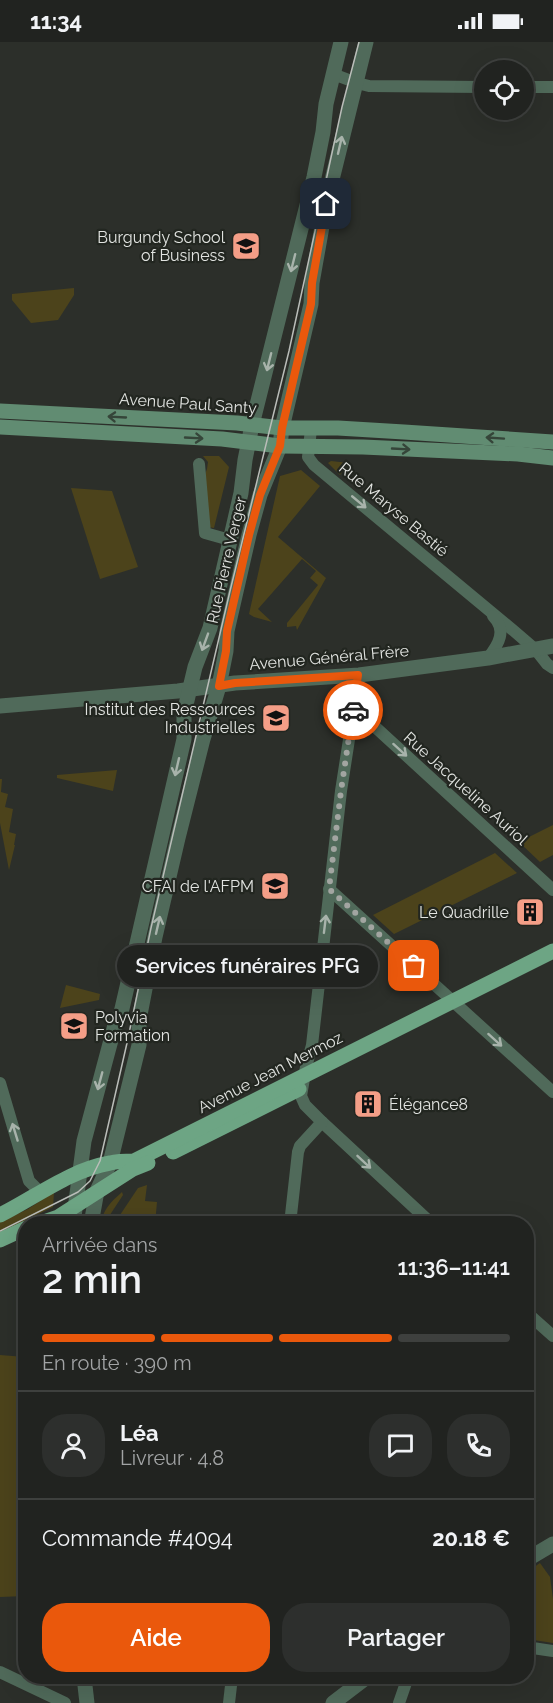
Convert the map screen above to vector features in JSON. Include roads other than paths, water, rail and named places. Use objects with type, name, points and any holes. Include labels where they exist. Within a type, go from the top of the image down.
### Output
[{"type":"main road","name":"Avenue Paul Santy","points":[[0,411],[553,442]]},
{"type":"main road","points":[[136,435],[142,425],[142,418]]},
{"type":"main road","name":"Avenue Paul Santy","points":[[0,427],[249,442],[280,446],[387,448],[518,454],[553,458]]},
{"type":"main road","name":"Avenue Jean Mermoz","points":[[0,1215],[80,1172],[110,1163],[134,1161],[304,1081],[456,1004],[553,951]]},
{"type":"main road","name":"Avenue Jean Mermoz","points":[[456,1004],[553,960]]},
{"type":"main road","name":"Avenue Jean Mermoz","points":[[60,1216],[133,1169],[196,1141],[304,1081]]},
{"type":"main road","points":[[0,1240],[18,1232]]},
{"type":"street","name":"Rue Pierre Verger","points":[[74,1216],[87,1130],[115,1024],[121,1013],[184,739],[184,713],[195,667],[210,628],[241,493],[252,425],[314,177],[341,42]]},
{"type":"street","name":"Rue Pierre Verger","points":[[92,1216],[97,1191],[110,1163],[139,1045],[139,1020],[170,871],[203,739],[219,686],[226,651],[227,631],[249,535],[260,495],[280,446],[282,428],[311,304],[312,283],[326,204],[366,42]]},
{"type":"street","points":[[333,74],[357,83],[380,87],[474,87]]},
{"type":"street","points":[[534,87],[553,87]]},
{"type":"street","points":[[308,446],[311,429]]},
{"type":"street","name":"Rue Maryse Bastié","points":[[308,446],[308,457],[314,465],[482,604],[536,650],[553,668]]},
{"type":"street","name":"Rue Pierre Verger","points":[[199,464],[205,533],[230,540]]},
{"type":"street","name":"Rue Maryse Bastié","points":[[482,604],[500,623],[501,630],[497,646],[488,658]]},
{"type":"street","name":"Avenue Général Frère","points":[[0,706],[235,683],[358,675],[488,658],[553,646]]},
{"type":"street","points":[[358,675],[341,791],[312,1045],[301,1096],[305,1105],[322,1122],[423,1216]]},
{"type":"street","name":"Rue Jacqueline Auriol","points":[[352,719],[373,725],[553,890]]},
{"type":"street","points":[[329,889],[553,1092]]},
{"type":"street","points":[[0,1083],[29,1180],[40,1193]]},
{"type":"street","points":[[291,1216],[298,1152],[300,1146],[322,1122]]},
{"type":"street","points":[[534,1319],[553,1336]]},
{"type":"street","points":[[534,1555],[553,1544]]},
{"type":"street","points":[[534,1648],[553,1651]]},
{"type":"street","points":[[0,1672],[18,1681]]},
{"type":"street","points":[[25,1684],[65,1703]]},
{"type":"street","points":[[85,1684],[87,1703]]},
{"type":"street","points":[[229,1703],[231,1684]]},
{"type":"street","points":[[333,1703],[358,1684]]},
{"type":"street","points":[[399,1703],[403,1684]]},
{"type":"tram line","points":[[30,1216],[78,1192],[90,1181],[100,1161],[151,928],[289,351],[342,107],[359,42]]},
{"type":"tram line","points":[[0,1231],[18,1222]]},
{"type":"place","name":"Burgundy School of Business","points":[[246,246]]},
{"type":"place","name":"Institut des Ressources Industrielles","points":[[276,718]]},
{"type":"place","name":"CFAI de l'AFPM","points":[[275,886]]},
{"type":"place","name":"Le Quadrille","points":[[530,912]]},
{"type":"place","name":"Services funéraires PFG","points":[[414,966]]},
{"type":"place","name":"Polyvia Formation","points":[[74,1026]]},
{"type":"place","name":"Élégance8","points":[[368,1104]]}]
